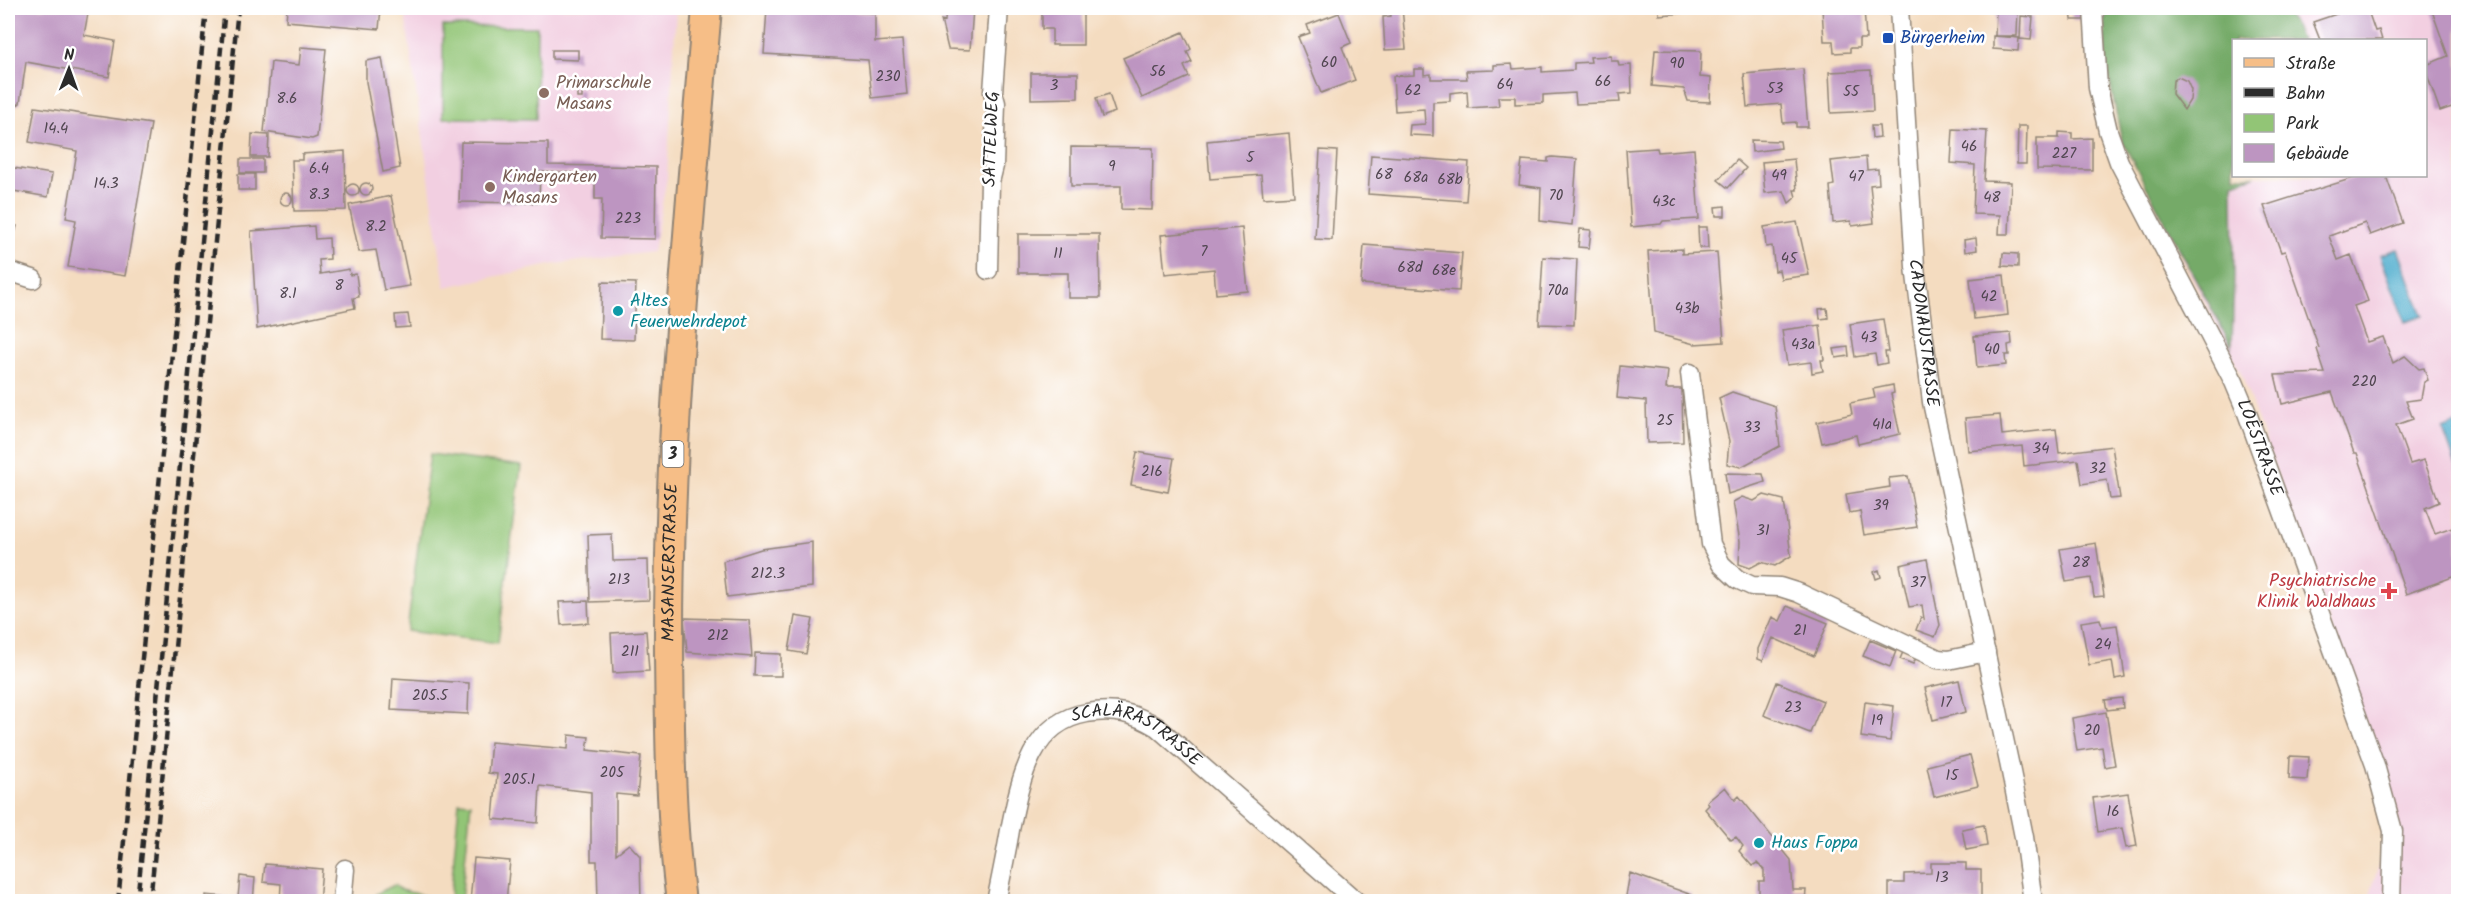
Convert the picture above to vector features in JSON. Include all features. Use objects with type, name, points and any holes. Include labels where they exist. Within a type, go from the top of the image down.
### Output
[{"type":"main road","name":"MASANSERSTRASSE","points":[[681,902],[676,864],[670,718],[670,525],[678,374],[707,8]]},
{"type":"street","name":"SATTELWEG","points":[[988,270],[990,182],[994,166],[996,103],[993,92],[999,8]]},
{"type":"street","name":"CADONAUSTRASSE","points":[[1899,8],[1915,267],[1932,402],[2024,837],[2033,902]]},
{"type":"street","name":"LOËSTRASSE","points":[[2094,8],[2098,88],[2108,131],[2119,162],[2234,382],[2375,765],[2392,831],[2391,902]]},
{"type":"street","points":[[8,271],[33,279]]},
{"type":"street","points":[[1690,373],[1711,544],[1721,564],[1737,579],[1752,586],[1780,587],[1799,593],[1938,659],[1948,660],[1986,652]]},
{"type":"street","name":"SCALÄRASTRASSE","points":[[996,902],[1017,794],[1033,752],[1048,731],[1065,720],[1102,710],[1122,711],[1157,726],[1357,902]]},
{"type":"street","points":[[342,902],[345,869]]},
{"type":"shaded area","name":"Primarschule Masans","points":[[404,8],[676,8],[667,178],[653,252],[555,264],[445,287]]},
{"type":"shaded area","name":"Psychiatrische Klinik Waldhaus","points":[[2101,8],[2458,8],[2458,901],[2368,901],[2396,809],[2241,373],[2122,141],[2106,64]]},
{"type":"green space","points":[[2113,8],[2283,8],[2301,39],[2232,39],[2232,177],[2252,177],[2233,183],[2232,347],[2122,141],[2106,64],[2104,19]]},
{"type":"green space","points":[[443,26],[537,27],[536,119],[443,118]]},
{"type":"green space","points":[[430,454],[521,466],[498,643],[407,631]]},
{"type":"green space","points":[[459,802],[471,803],[461,901],[450,901]]},
{"type":"green space","points":[[394,885],[401,890],[444,901],[375,901],[376,894]]},
{"type":"water","points":[[2398,249],[2423,316],[2405,322],[2380,255]]},
{"type":"water","points":[[2458,423],[2458,471],[2443,429]]},
{"type":"building","points":[[8,8],[89,8],[84,35],[115,41],[109,77],[26,62],[20,103],[8,112]]},
{"type":"building","points":[[287,8],[381,8],[379,29],[286,21]]},
{"type":"building","points":[[767,8],[875,13],[875,42],[902,40],[907,94],[872,98],[868,60],[764,54]]},
{"type":"building","points":[[946,8],[973,8],[970,50],[948,49],[941,20],[945,21]]},
{"type":"building","points":[[1042,8],[1083,8],[1083,45],[1052,45],[1052,29],[1042,29]]},
{"type":"building","points":[[1390,8],[1402,8],[1406,49],[1385,50],[1383,17],[1391,16]]},
{"type":"building","points":[[1659,8],[1699,8],[1699,12],[1659,15]]},
{"type":"building","points":[[1822,8],[1864,8],[1866,39],[1859,39],[1859,48],[1850,48],[1850,52],[1834,53],[1833,41],[1824,41]]},
{"type":"building","points":[[1996,8],[2018,8],[2017,36],[1995,36]]},
{"type":"building","points":[[2071,8],[2083,8],[2084,20],[2072,20]]},
{"type":"building","points":[[2354,8],[2367,8],[2375,31],[2379,30],[2382,39],[2320,39],[2313,22]]},
{"type":"building","points":[[2431,8],[2458,8],[2458,105],[2440,111],[2427,75],[2427,65],[2448,56]]},
{"type":"building","points":[[1339,13],[1351,43],[1342,47],[1355,80],[1321,93],[1298,37],[1310,33],[1307,25]]},
{"type":"building","points":[[2021,16],[2033,17],[2031,40],[2020,39]]},
{"type":"building","points":[[1183,32],[1191,49],[1187,52],[1192,62],[1184,66],[1189,77],[1142,98],[1123,58]]},
{"type":"building","points":[[1993,36],[2019,38],[2018,51],[1993,49]]},
{"type":"building","points":[[301,47],[326,49],[317,137],[312,139],[264,132],[271,62],[299,65]]},
{"type":"building","points":[[552,50],[578,50],[578,60],[552,59]]},
{"type":"building","points":[[1655,50],[1701,51],[1700,77],[1711,78],[1710,102],[1688,101],[1684,89],[1652,86]]},
{"type":"building","points":[[1611,56],[1611,61],[1618,61],[1619,66],[1631,65],[1632,93],[1619,94],[1620,102],[1576,104],[1575,93],[1543,95],[1543,103],[1515,104],[1515,97],[1498,97],[1499,106],[1468,108],[1467,91],[1450,93],[1450,101],[1433,102],[1433,136],[1409,135],[1410,125],[1425,124],[1424,109],[1395,111],[1393,76],[1414,75],[1414,69],[1424,69],[1424,75],[1431,74],[1431,79],[1467,79],[1466,71],[1494,70],[1494,65],[1512,64],[1513,69],[1542,67],[1542,72],[1574,70],[1574,63],[1591,62],[1590,57]]},
{"type":"building","points":[[382,58],[400,168],[383,172],[366,82],[366,61]]},
{"type":"building","points":[[1803,69],[1808,127],[1796,127],[1796,122],[1783,123],[1781,104],[1747,107],[1744,74]]},
{"type":"building","points":[[1871,70],[1873,111],[1831,113],[1829,72]]},
{"type":"building","points":[[1031,73],[1078,73],[1078,98],[1031,99]]},
{"type":"building","points":[[2178,77],[2187,81],[2191,90],[2190,100],[2184,110],[2172,94],[2173,81]]},
{"type":"building","points":[[577,89],[582,90],[582,98],[577,98]]},
{"type":"building","points":[[1109,94],[1115,112],[1102,117],[1096,98]]},
{"type":"building","points":[[35,107],[151,124],[125,276],[68,267],[76,220],[66,218],[77,151],[29,142]]},
{"type":"building","points":[[1871,126],[1879,126],[1880,137],[1872,138]]},
{"type":"building","points":[[2018,126],[2027,126],[2026,164],[2017,164]]},
{"type":"building","points":[[1953,129],[1987,131],[1984,181],[2011,182],[2009,234],[1999,234],[2000,215],[1973,214],[1975,165],[1951,163]]},
{"type":"building","points":[[2059,132],[2072,133],[2072,139],[2092,138],[2092,170],[2037,169],[2037,138],[2059,138]]},
{"type":"building","points":[[1289,133],[1294,196],[1263,198],[1261,175],[1210,179],[1207,141]]},
{"type":"building","points":[[252,134],[269,135],[268,157],[251,157]]},
{"type":"building","points":[[1751,140],[1780,141],[1781,148],[1752,152]]},
{"type":"building","points":[[461,142],[548,143],[548,165],[656,167],[655,239],[601,238],[602,199],[595,199],[595,173],[540,172],[539,203],[459,202]]},
{"type":"building","points":[[1071,147],[1153,148],[1152,210],[1121,209],[1121,186],[1071,186]]},
{"type":"building","points":[[1657,148],[1658,152],[1694,149],[1699,219],[1663,221],[1661,224],[1631,227],[1626,150]]},
{"type":"building","points":[[1320,150],[1337,151],[1332,240],[1315,239]]},
{"type":"building","points":[[345,151],[346,210],[294,211],[292,160],[302,160],[302,154]]},
{"type":"building","points":[[1371,155],[1469,162],[1466,201],[1368,194]]},
{"type":"building","points":[[1866,157],[1867,170],[1878,169],[1879,184],[1870,185],[1874,223],[1852,226],[1851,221],[1833,223],[1830,186],[1834,185],[1831,161]]},
{"type":"building","points":[[1548,158],[1577,159],[1572,225],[1540,221],[1541,188],[1519,185],[1522,160],[1548,162]]},
{"type":"building","points":[[240,159],[263,159],[263,173],[240,173]]},
{"type":"building","points":[[1794,159],[1796,197],[1789,203],[1784,191],[1765,193],[1762,162]]},
{"type":"building","points":[[1737,160],[1746,168],[1728,188],[1718,180]]},
{"type":"building","points":[[8,167],[52,174],[48,197],[8,190]]},
{"type":"building","points":[[238,174],[255,174],[255,190],[238,190]]},
{"type":"building","points":[[2357,177],[2386,177],[2403,223],[2370,235],[2365,223],[2329,236],[2338,260],[2351,255],[2368,301],[2354,306],[2367,342],[2383,337],[2393,363],[2405,356],[2419,369],[2424,368],[2428,380],[2424,382],[2421,399],[2406,401],[2413,419],[2396,425],[2410,464],[2424,460],[2439,502],[2425,508],[2435,534],[2458,526],[2458,575],[2406,594],[2357,453],[2354,453],[2332,392],[2282,404],[2275,375],[2325,373],[2317,349],[2319,348],[2285,251],[2281,252],[2264,206]]},
{"type":"building","points":[[368,183],[372,189],[368,195],[364,195],[360,187]]},
{"type":"building","points":[[355,184],[359,190],[355,196],[351,196],[347,188]]},
{"type":"building","points":[[286,193],[292,199],[286,205],[280,199]]},
{"type":"building","points":[[391,196],[410,286],[384,290],[376,250],[359,252],[349,205]]},
{"type":"building","points":[[1725,206],[1725,216],[1716,216],[1715,207]]},
{"type":"building","points":[[1797,222],[1809,275],[1781,279],[1779,270],[1775,271],[1772,246],[1766,247],[1764,227]]},
{"type":"building","points":[[8,223],[17,226],[8,257]]},
{"type":"building","points":[[314,226],[315,239],[329,238],[330,259],[319,260],[320,274],[349,269],[350,275],[356,274],[359,297],[353,298],[355,308],[257,329],[251,231]]},
{"type":"building","points":[[1698,227],[1707,227],[1708,248],[1699,248]]},
{"type":"building","points":[[1242,228],[1248,291],[1216,294],[1214,269],[1165,274],[1161,235]]},
{"type":"building","points":[[1580,229],[1591,230],[1589,248],[1578,247]]},
{"type":"building","points":[[1018,234],[1099,234],[1100,298],[1068,298],[1068,273],[1018,273]]},
{"type":"building","points":[[1976,238],[1977,250],[1965,252],[1964,240]]},
{"type":"building","points":[[1364,245],[1462,253],[1459,291],[1361,284]]},
{"type":"building","points":[[1682,249],[1682,254],[1717,252],[1724,342],[1694,344],[1654,333],[1648,251]]},
{"type":"building","points":[[2003,253],[2018,254],[2018,267],[2002,266]]},
{"type":"building","points":[[1543,257],[1577,259],[1574,325],[1539,324]]},
{"type":"building","points":[[2004,275],[2008,315],[1974,319],[1970,279]]},
{"type":"building","name":"Altes Feuerwehrdepot","points":[[602,282],[636,283],[634,340],[600,339]]},
{"type":"building","points":[[1827,308],[1828,318],[1820,319],[1819,309]]},
{"type":"building","points":[[408,314],[410,327],[396,328],[395,315]]},
{"type":"building","points":[[1883,319],[1888,352],[1885,352],[1887,363],[1877,365],[1875,354],[1855,357],[1850,324]]},
{"type":"building","points":[[1820,325],[1823,371],[1812,373],[1811,362],[1787,365],[1782,330]]},
{"type":"building","points":[[2011,333],[2012,344],[2008,345],[2009,355],[2005,355],[2006,365],[1977,368],[1974,336]]},
{"type":"building","points":[[1848,347],[1849,356],[1836,358],[1834,349]]},
{"type":"building","points":[[1620,366],[1668,371],[1666,389],[1682,389],[1683,442],[1647,443],[1646,401],[1617,398]]},
{"type":"building","points":[[1893,385],[1894,393],[1891,394],[1900,434],[1858,444],[1856,435],[1822,443],[1817,422],[1852,414],[1850,403],[1875,398],[1873,389]]},
{"type":"building","points":[[1732,392],[1775,406],[1780,446],[1741,467],[1727,464],[1729,441],[1719,398]]},
{"type":"building","points":[[2000,415],[2002,435],[2056,429],[2059,453],[2112,446],[2120,498],[2110,499],[2107,480],[2082,484],[2078,460],[2024,466],[2022,446],[1968,451],[1965,418]]},
{"type":"building","points":[[1137,452],[1174,458],[1168,492],[1131,485]]},
{"type":"building","points":[[1725,473],[1763,474],[1765,482],[1728,494]]},
{"type":"building","points":[[1908,476],[1917,527],[1864,535],[1860,511],[1849,513],[1846,494],[1890,487],[1889,478]]},
{"type":"building","points":[[1764,495],[1784,500],[1791,556],[1775,566],[1761,562],[1750,568],[1739,564],[1740,541],[1733,502],[1742,497],[1754,501]]},
{"type":"building","points":[[612,534],[613,561],[648,560],[649,600],[590,602],[588,535]]},
{"type":"building","points":[[812,542],[812,587],[727,597],[723,561],[761,549]]},
{"type":"building","points":[[2096,543],[2104,596],[2094,597],[2091,578],[2066,582],[2060,549]]},
{"type":"building","points":[[1927,559],[1940,625],[1935,637],[1916,630],[1921,617],[1924,619],[1922,605],[1909,607],[1900,565]]},
{"type":"building","points":[[1879,570],[1881,577],[1876,579],[1874,572]]},
{"type":"building","points":[[588,601],[589,623],[561,625],[559,602]]},
{"type":"building","points":[[1787,606],[1828,623],[1814,656],[1773,638],[1763,661],[1758,659],[1758,649],[1772,617],[1780,621]]},
{"type":"building","points":[[795,616],[813,619],[806,654],[789,651]]},
{"type":"building","points":[[684,618],[749,620],[752,657],[687,652]]},
{"type":"building","points":[[2100,619],[2102,627],[2117,625],[2125,677],[2115,679],[2112,661],[2089,665],[2081,622]]},
{"type":"building","points":[[646,631],[649,671],[613,673],[611,633]]},
{"type":"building","points":[[1870,640],[1896,651],[1890,667],[1863,656]]},
{"type":"building","points":[[1903,652],[1916,658],[1913,664],[1900,659]]},
{"type":"building","points":[[755,653],[781,654],[781,676],[754,676]]},
{"type":"building","points":[[393,678],[469,683],[468,714],[391,710]]},
{"type":"building","points":[[1959,680],[1966,712],[1933,720],[1925,688]]},
{"type":"building","points":[[1777,682],[1823,701],[1810,733],[1764,715]]},
{"type":"building","points":[[2122,698],[2123,708],[2107,710],[2105,700]]},
{"type":"building","points":[[1865,702],[1894,706],[1890,741],[1861,737]]},
{"type":"building","points":[[2106,712],[2115,765],[2105,767],[2102,747],[2077,751],[2072,718]]},
{"type":"building","points":[[569,735],[589,737],[587,750],[641,756],[637,796],[616,794],[616,854],[629,844],[640,856],[641,902],[598,902],[597,861],[591,861],[591,792],[540,786],[538,823],[493,819],[497,774],[488,773],[491,742],[568,749]]},
{"type":"building","points":[[1970,755],[1978,786],[1934,797],[1927,766]]},
{"type":"building","points":[[2290,756],[2309,757],[2307,780],[2289,779]]},
{"type":"building","name":"Haus Foppa","points":[[1725,787],[1735,800],[1739,796],[1791,860],[1793,890],[1806,890],[1805,902],[1759,902],[1759,881],[1764,881],[1764,870],[1757,863],[1752,866],[1739,851],[1743,846],[1736,837],[1731,840],[1705,809],[1709,805],[1707,802]]},
{"type":"building","points":[[2128,793],[2137,846],[2126,848],[2122,828],[2098,832],[2093,798]]},
{"type":"building","points":[[1984,825],[1987,846],[1966,850],[1962,829]]},
{"type":"building","points":[[474,858],[510,861],[506,902],[470,902]]},
{"type":"building","points":[[1931,863],[1966,863],[1966,870],[1981,870],[1981,902],[1889,902],[1889,883],[1904,883],[1904,874],[1931,873]]},
{"type":"building","points":[[265,864],[322,869],[319,902],[280,902],[281,884],[263,882]]},
{"type":"building","points":[[1630,873],[1692,895],[1690,902],[1625,902]]},
{"type":"building","points":[[240,876],[255,878],[253,902],[206,902],[206,895],[238,898]]},
{"type":"railway","points":[[118,902],[206,8]]},
{"type":"railway","points":[[137,902],[225,8]]},
{"type":"railway","points":[[150,902],[238,8]]},
{"type":"place","name":"Bürgerheim","points":[[1888,38]]},
{"type":"place","name":"Primarschule Masans","points":[[544,93]]},
{"type":"place","name":"Kindergarten Masans","points":[[490,187]]},
{"type":"place","name":"Altes Feuerwehrdepot","points":[[618,311]]},
{"type":"place","name":"Psychiatrische Klinik Waldhaus","points":[[2389,591]]},
{"type":"place","name":"Haus Foppa","points":[[1759,843]]}]
